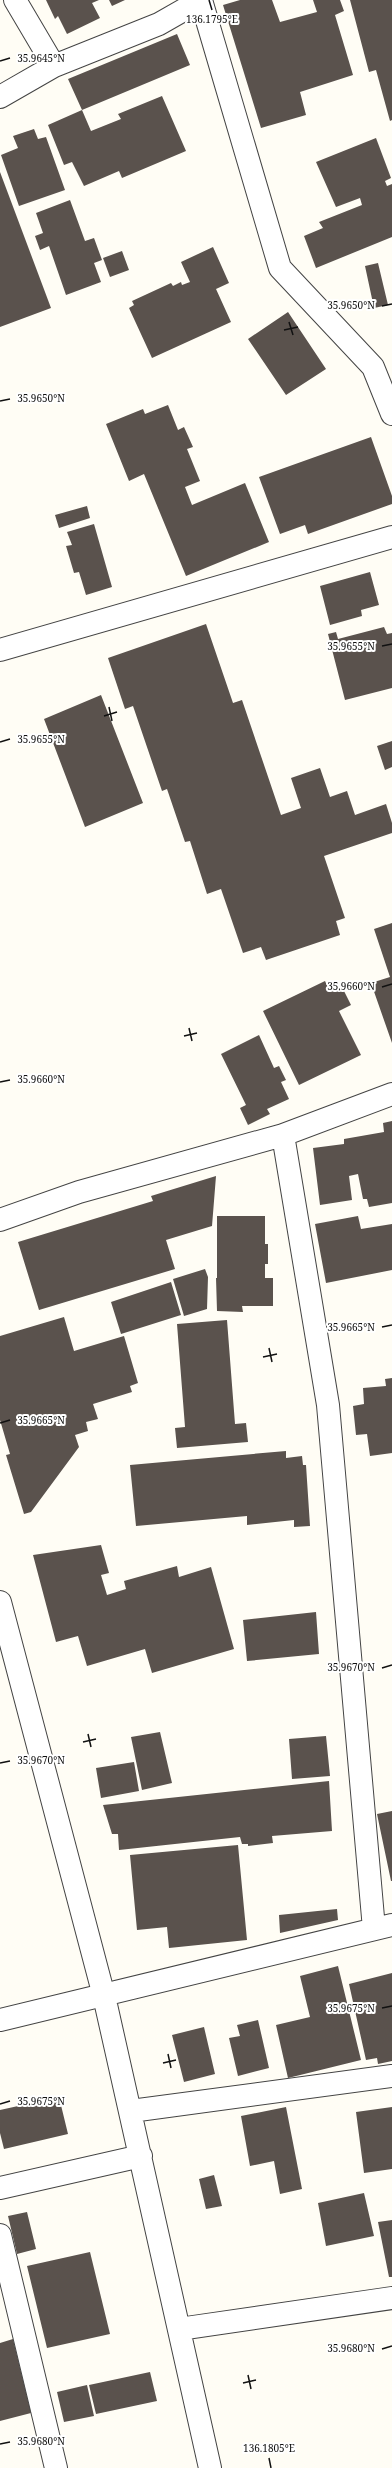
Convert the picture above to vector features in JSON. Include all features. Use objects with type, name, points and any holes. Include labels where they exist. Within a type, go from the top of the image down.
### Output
[{"type":"street","points":[[15,0],[54,66]]},
{"type":"street","points":[[0,97],[54,66],[159,24],[201,0],[280,268],[373,367],[392,414]]},
{"type":"street","points":[[0,650],[392,537]]},
{"type":"street","points":[[0,1220],[80,1192],[283,1135],[392,1094]]},
{"type":"street","points":[[0,2020],[104,1996],[383,1927],[328,1406],[283,1135]]},
{"type":"street","points":[[0,1602],[104,1996],[210,2468]]},
{"type":"street","points":[[130,2111],[392,2076]]},
{"type":"street","points":[[0,2188],[141,2156]]},
{"type":"street","points":[[0,2235],[56,2468]]},
{"type":"street","points":[[179,2329],[392,2298]]},
{"type":"building","points":[[46,0],[99,0],[92,3],[100,18],[67,34],[58,16],[55,19]]},
{"type":"building","points":[[109,0],[125,0],[112,6]]},
{"type":"building","points":[[240,0],[272,0],[280,22],[317,12],[313,0],[340,0],[344,11],[335,15],[353,75],[300,92],[306,115],[261,128],[223,5]]},
{"type":"building","points":[[350,0],[392,0],[392,120],[390,121],[376,70],[369,72]]},
{"type":"building","points":[[177,34],[190,65],[82,110],[68,79]]},
{"type":"building","points":[[162,96],[186,151],[122,178],[119,171],[84,186],[72,162],[64,165],[48,125],[82,110],[91,131],[121,119],[118,114]]},
{"type":"building","points":[[34,129],[38,139],[46,137],[65,190],[19,206],[1,155],[18,148],[13,136]]},
{"type":"building","points":[[376,138],[391,178],[385,181],[387,186],[392,184],[392,237],[316,268],[304,236],[323,228],[319,222],[362,205],[360,198],[336,207],[316,162]]},
{"type":"building","points":[[0,172],[51,308],[0,327]]},
{"type":"building","points":[[70,200],[85,241],[94,238],[102,260],[94,263],[101,282],[66,295],[49,246],[40,250],[35,236],[43,233],[36,213]]},
{"type":"building","points":[[213,247],[229,283],[216,289],[231,322],[152,358],[129,308],[134,305],[132,301],[171,283],[173,286],[181,282],[182,285],[190,282],[181,262]]},
{"type":"building","points":[[122,251],[129,270],[110,277],[103,258]]},
{"type":"building","points":[[378,263],[388,305],[374,308],[365,266]]},
{"type":"building","points":[[288,312],[326,369],[286,395],[248,339]]},
{"type":"building","points":[[168,405],[178,430],[184,427],[193,447],[187,449],[200,481],[185,487],[192,505],[245,483],[269,542],[186,576],[144,474],[129,481],[106,424],[143,409],[145,414]]},
{"type":"building","points":[[371,437],[392,496],[392,504],[308,534],[305,525],[280,534],[259,477]]},
{"type":"building","points":[[87,506],[90,518],[59,528],[55,515]]},
{"type":"building","points":[[94,524],[112,587],[86,595],[79,572],[74,573],[66,546],[72,545],[67,532]]},
{"type":"building","points":[[370,572],[379,605],[361,610],[362,616],[330,625],[320,586]]},
{"type":"building","points":[[206,624],[233,703],[242,700],[281,815],[301,808],[291,778],[320,768],[330,797],[347,791],[355,815],[386,804],[392,823],[392,833],[324,856],[345,918],[336,921],[340,935],[266,960],[261,947],[243,953],[221,889],[207,894],[190,841],[185,842],[167,789],[162,791],[133,706],[125,709],[108,658]]},
{"type":"building","points":[[384,627],[387,634],[392,633],[392,688],[345,700],[328,634],[336,632],[338,639]]},
{"type":"building","points":[[101,695],[143,803],[85,827],[44,719]]},
{"type":"building","points":[[392,741],[392,767],[385,770],[377,746]]},
{"type":"building","points":[[392,923],[392,1043],[371,983],[390,977],[374,929]]},
{"type":"building","points":[[325,981],[330,992],[342,987],[351,1005],[339,1011],[361,1055],[299,1085],[263,1011]]},
{"type":"building","points":[[259,1035],[274,1068],[279,1066],[286,1080],[281,1082],[289,1099],[267,1109],[270,1114],[248,1125],[240,1108],[246,1105],[221,1054]]},
{"type":"building","points":[[392,1121],[392,1203],[369,1207],[367,1199],[363,1199],[358,1174],[349,1176],[352,1200],[320,1205],[313,1148],[344,1144],[344,1139],[384,1132],[383,1123]]},
{"type":"building","points":[[216,1176],[212,1226],[166,1240],[175,1269],[39,1310],[18,1242],[153,1201],[151,1196]]},
{"type":"building","points":[[217,1216],[265,1216],[265,1244],[268,1244],[268,1264],[265,1264],[265,1278],[273,1278],[273,1306],[242,1306],[243,1312],[217,1311]]},
{"type":"building","points":[[358,1216],[361,1229],[392,1224],[392,1270],[326,1283],[315,1224]]},
{"type":"building","points":[[205,1269],[208,1277],[207,1309],[184,1316],[173,1279]]},
{"type":"building","points":[[171,1282],[181,1315],[121,1334],[111,1302]]},
{"type":"building","points":[[64,1317],[74,1351],[124,1336],[138,1383],[130,1386],[132,1392],[93,1404],[98,1419],[86,1422],[88,1431],[75,1435],[79,1447],[31,1512],[24,1514],[6,1455],[10,1454],[0,1420],[0,1336]]},
{"type":"building","points":[[227,1320],[235,1424],[246,1423],[248,1442],[177,1448],[175,1428],[185,1427],[177,1324]]},
{"type":"building","points":[[392,1378],[392,1453],[370,1456],[367,1434],[356,1435],[353,1406],[364,1404],[363,1388],[386,1386],[385,1379]]},
{"type":"building","points":[[286,1451],[286,1458],[302,1456],[303,1465],[306,1465],[310,1526],[294,1527],[294,1520],[247,1525],[247,1516],[136,1526],[130,1465]]},
{"type":"building","points":[[101,1545],[109,1573],[101,1575],[107,1595],[126,1589],[124,1581],[177,1566],[179,1577],[211,1567],[234,1649],[152,1673],[145,1649],[87,1666],[78,1636],[56,1642],[33,1555]]},
{"type":"building","points":[[316,1612],[319,1654],[247,1661],[243,1620]]},
{"type":"building","points":[[160,1732],[172,1783],[142,1790],[131,1737]]},
{"type":"building","points":[[326,1736],[330,1776],[292,1779],[289,1739]]},
{"type":"building","points":[[134,1762],[139,1791],[101,1798],[96,1768]]},
{"type":"building","points":[[329,1781],[332,1831],[272,1836],[273,1843],[248,1846],[248,1844],[242,1844],[240,1837],[119,1850],[118,1834],[112,1834],[103,1805]]},
{"type":"building","points":[[392,1811],[392,1881],[391,1881],[377,1814]]},
{"type":"building","points":[[238,1845],[247,1940],[169,1948],[167,1927],[137,1930],[130,1855]]},
{"type":"building","points":[[337,1909],[338,1920],[280,1933],[279,1915]]},
{"type":"building","points":[[338,1966],[361,2060],[288,2078],[276,2025],[310,2017],[300,1976]]},
{"type":"building","points":[[392,1973],[392,2061],[378,2064],[377,2058],[366,2060],[349,1984]]},
{"type":"building","points":[[258,2020],[269,2068],[238,2076],[229,2038],[240,2036],[237,2025]]},
{"type":"building","points":[[204,2027],[215,2074],[184,2082],[172,2035]]},
{"type":"building","points":[[59,2097],[68,2134],[4,2149],[0,2133],[0,2110]]},
{"type":"building","points":[[286,2107],[302,2189],[280,2194],[274,2161],[250,2166],[241,2116]]},
{"type":"building","points":[[392,2107],[392,2169],[364,2173],[356,2112]]},
{"type":"building","points":[[214,2175],[222,2206],[206,2209],[199,2179]]},
{"type":"building","points":[[364,2193],[374,2236],[326,2246],[318,2203]]},
{"type":"building","points":[[27,2212],[36,2249],[17,2254],[8,2216]]},
{"type":"building","points":[[392,2220],[392,2277],[389,2277],[378,2222]]},
{"type":"building","points":[[90,2252],[110,2334],[47,2348],[27,2266]]},
{"type":"building","points":[[13,2339],[31,2413],[0,2421],[0,2343]]},
{"type":"building","points":[[150,2372],[157,2401],[96,2414],[89,2385]]},
{"type":"building","points":[[87,2385],[94,2416],[64,2422],[57,2392]]}]
